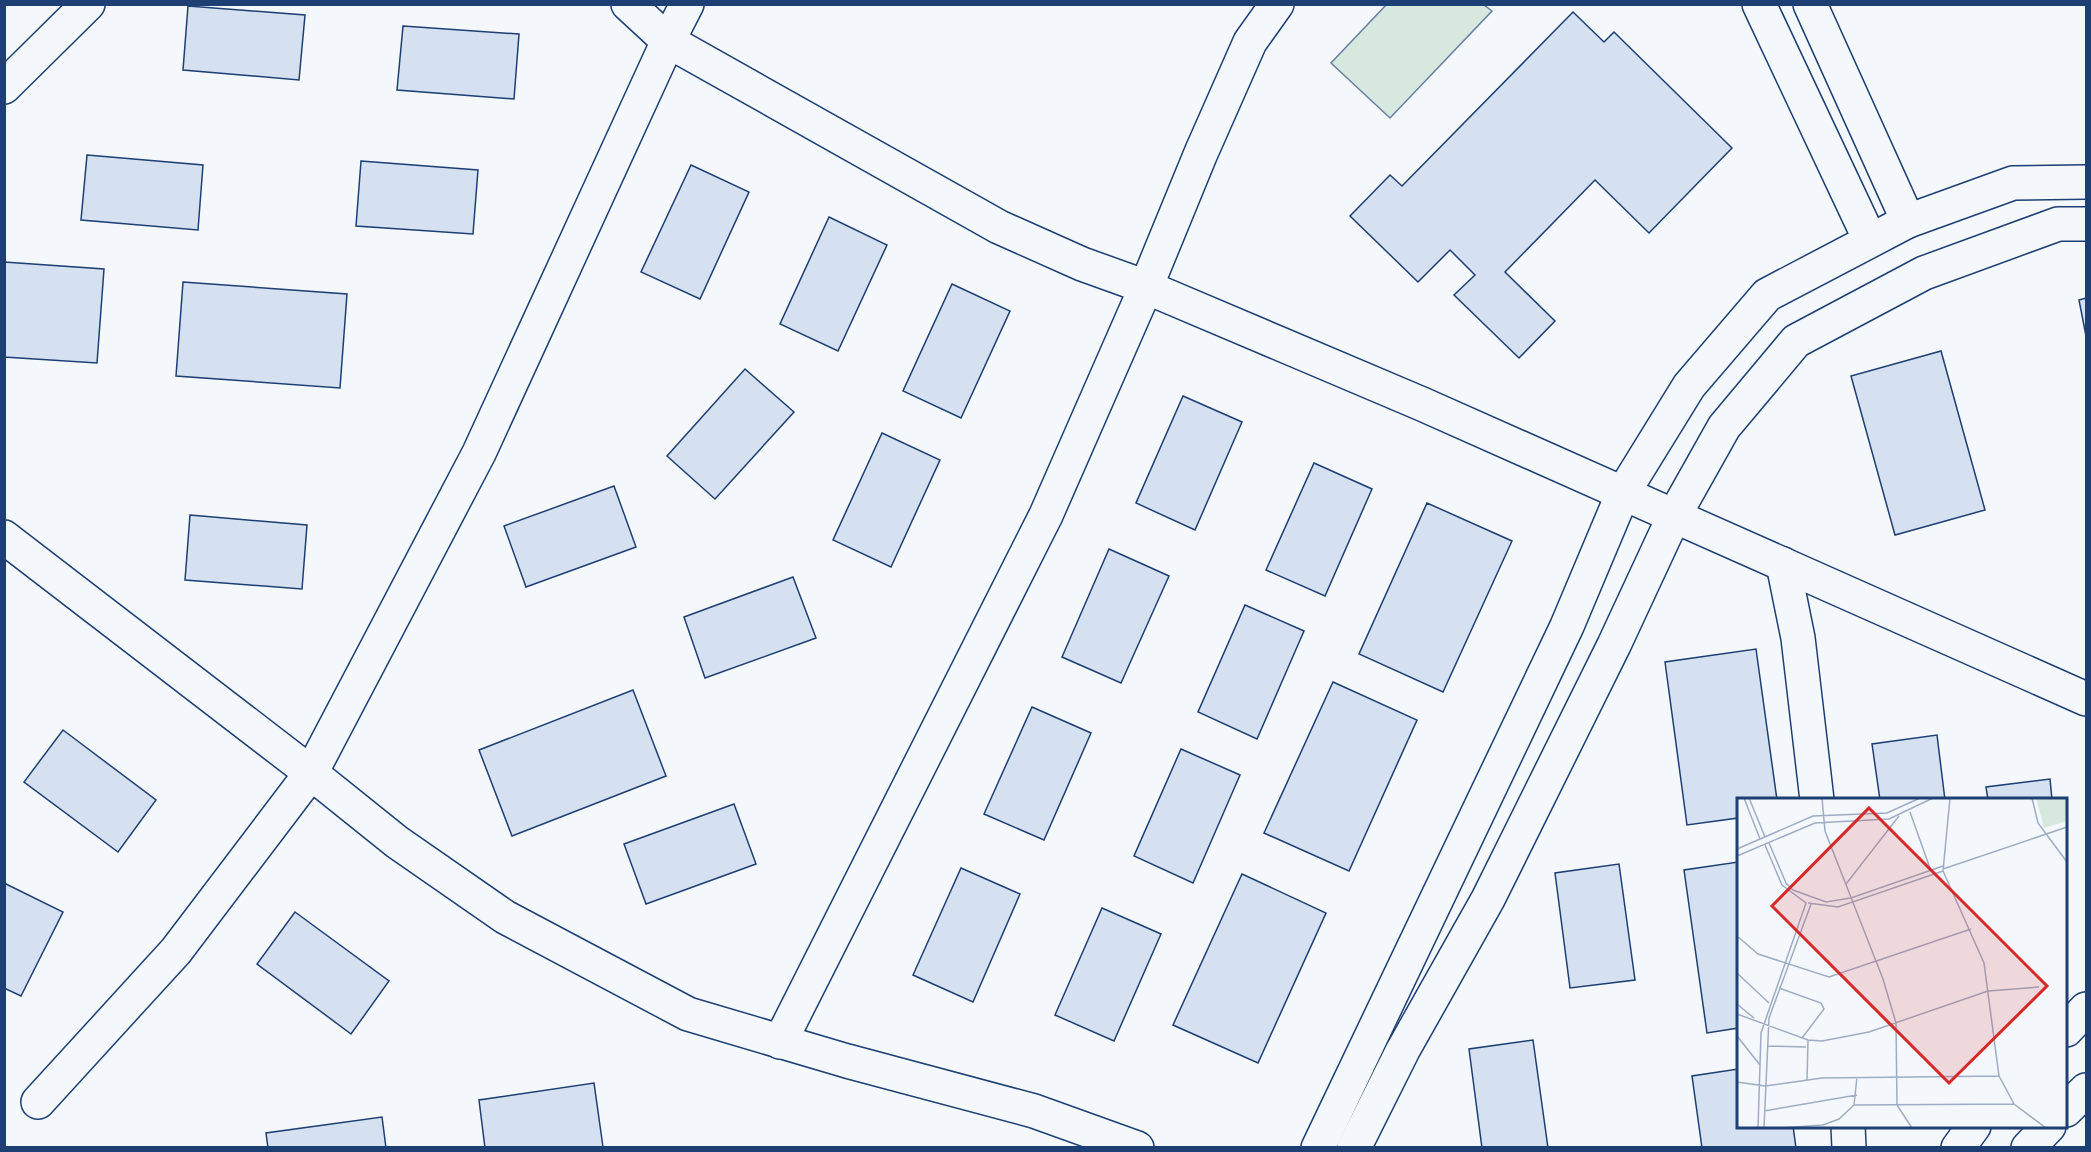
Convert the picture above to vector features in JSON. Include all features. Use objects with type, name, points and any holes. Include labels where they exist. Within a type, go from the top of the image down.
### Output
[{"type":"street","points":[[4,87],[88,4]]},
{"type":"street","points":[[628,4],[668,41],[999,226],[1082,264],[1146,287],[1422,404],[2086,699]]},
{"type":"street","points":[[38,1102],[176,951],[311,773],[478,453],[687,4]]},
{"type":"street","points":[[780,1042],[1046,515],[1250,42],[1277,4]]},
{"type":"street","points":[[1759,4],[1870,240]]},
{"type":"street","points":[[1810,4],[1908,221]]},
{"type":"street","points":[[1318,1148],[1567,626],[1623,493],[1689,386],[1767,295],[1870,240],[1908,221],[2013,183],[2086,182]]},
{"type":"street","points":[[1357,1147],[1403,1050],[1488,898],[1614,645],[1674,516],[1724,427],[1796,341],[1924,273],[2058,224],[2086,224]]},
{"type":"street","points":[[4,537],[397,842],[505,917],[688,1014],[780,1042],[1034,1112],[1137,1148]]},
{"type":"street","points":[[1783,564],[1798,638],[1817,798]]},
{"type":"street","points":[[2067,1029],[2086,1009]]},
{"type":"street","points":[[2067,1109],[2086,1089]]},
{"type":"street","points":[[1848,1128],[1849,1148]]},
{"type":"street","points":[[1958,1148],[1973,1128]]},
{"type":"street","points":[[2028,1148],[2047,1128]]},
{"type":"shaded area","points":[[1387,4],[1484,5],[1492,11],[1390,118],[1331,63]]},
{"type":"building","points":[[188,6],[305,15],[299,80],[183,70]]},
{"type":"building","points":[[1573,12],[1604,42],[1614,32],[1732,148],[1649,233],[1595,180],[1505,272],[1555,321],[1519,358],[1454,295],[1475,275],[1450,250],[1418,282],[1350,216],[1390,175],[1402,186]]},
{"type":"building","points":[[403,26],[519,34],[514,99],[397,90]]},
{"type":"building","points":[[87,155],[203,165],[198,230],[81,220]]},
{"type":"building","points":[[361,161],[478,170],[473,234],[356,226]]},
{"type":"building","points":[[691,165],[749,192],[700,299],[641,272]]},
{"type":"building","points":[[829,217],[887,245],[838,351],[780,324]]},
{"type":"building","points":[[4,262],[104,269],[97,363],[4,357]]},
{"type":"building","points":[[183,282],[347,294],[340,388],[176,376]]},
{"type":"building","points":[[952,284],[1010,311],[961,418],[903,391]]},
{"type":"building","points":[[2086,298],[2086,336],[2079,300]]},
{"type":"building","points":[[1941,351],[1985,510],[1895,535],[1851,376]]},
{"type":"building","points":[[745,369],[794,412],[715,499],[667,456]]},
{"type":"building","points":[[1183,396],[1242,422],[1195,530],[1136,503]]},
{"type":"building","points":[[882,433],[940,460],[891,567],[833,540]]},
{"type":"building","points":[[1314,463],[1372,489],[1325,596],[1266,570]]},
{"type":"building","points":[[614,486],[636,547],[526,587],[504,526]]},
{"type":"building","points":[[1427,503],[1512,541],[1443,692],[1359,654]]},
{"type":"building","points":[[190,515],[307,525],[302,589],[185,580]]},
{"type":"building","points":[[1109,549],[1169,576],[1121,683],[1062,657]]},
{"type":"building","points":[[793,577],[816,638],[705,678],[684,617]]},
{"type":"building","points":[[1245,605],[1304,631],[1257,739],[1198,712]]},
{"type":"building","points":[[1756,649],[1777,798],[1737,798],[1737,818],[1687,825],[1665,662]]},
{"type":"building","points":[[1333,682],[1417,720],[1349,871],[1264,833]]},
{"type":"building","points":[[633,690],[666,776],[512,836],[479,750]]},
{"type":"building","points":[[1032,707],[1091,733],[1044,840],[984,814]]},
{"type":"building","points":[[63,730],[156,800],[118,852],[24,782]]},
{"type":"building","points":[[1937,735],[1945,798],[1880,798],[1872,744]]},
{"type":"building","points":[[1181,749],[1240,775],[1193,883],[1134,856]]},
{"type":"building","points":[[2050,779],[2052,798],[1988,798],[1986,787]]},
{"type":"building","points":[[734,804],[756,864],[646,904],[624,844]]},
{"type":"building","points":[[1737,862],[1737,1028],[1707,1033],[1684,870]]},
{"type":"building","points":[[1619,864],[1635,980],[1570,988],[1555,873]]},
{"type":"building","points":[[961,868],[1020,894],[973,1002],[913,975]]},
{"type":"building","points":[[1242,874],[1326,913],[1258,1063],[1173,1025]]},
{"type":"building","points":[[4,883],[63,912],[21,996],[4,988]]},
{"type":"building","points":[[1102,908],[1161,934],[1114,1041],[1055,1015]]},
{"type":"building","points":[[295,912],[389,981],[351,1034],[257,964]]},
{"type":"building","points":[[1533,1040],[1548,1148],[1482,1148],[1469,1049]]},
{"type":"building","points":[[1737,1069],[1737,1128],[1793,1128],[1796,1148],[1702,1148],[1692,1076]]},
{"type":"building","points":[[594,1083],[603,1147],[485,1148],[479,1100]]},
{"type":"building","points":[[382,1117],[386,1148],[268,1148],[266,1133]]}]
